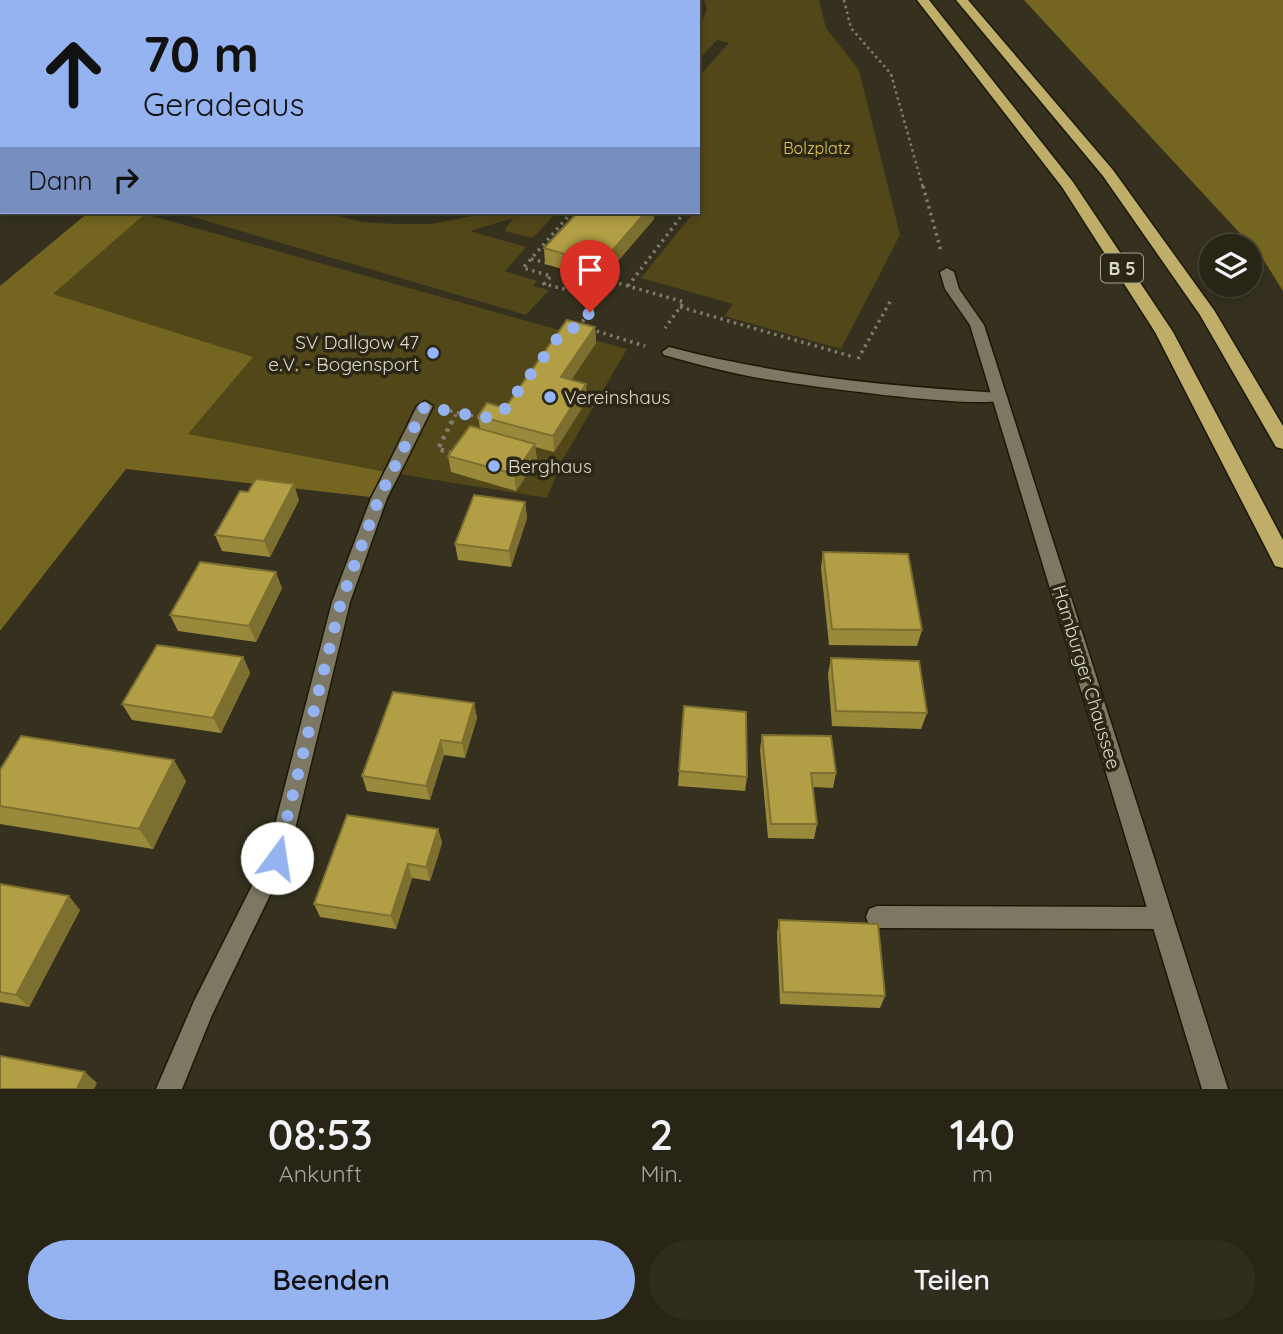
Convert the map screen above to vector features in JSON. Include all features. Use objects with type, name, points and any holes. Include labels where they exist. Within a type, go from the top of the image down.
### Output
[{"type":"highway","name":"B 5","points":[[923,0],[1068,185],[1164,332],[1283,560]]},
{"type":"highway","name":"B 5","points":[[962,0],[1067,122],[1131,204],[1209,314],[1283,442]]},
{"type":"street","name":"Hamburger Chaussee","points":[[947,272],[952,289],[977,325],[1214,1089]]},
{"type":"street","points":[[669,352],[772,374],[921,393],[1000,398]]},
{"type":"street","points":[[169,1089],[202,1007],[277,858],[341,602],[379,498],[425,406]]},
{"type":"street","points":[[877,917],[1161,918]]},
{"type":"path","points":[[844,0],[851,28],[891,74],[947,272]]},
{"type":"path","points":[[570,214],[523,268],[551,276],[544,284],[600,298]]},
{"type":"path","points":[[628,286],[682,214]]},
{"type":"path","points":[[531,259],[547,263]]},
{"type":"path","points":[[580,326],[614,282],[684,302],[658,337]]},
{"type":"path","points":[[858,359],[891,300]]},
{"type":"path","points":[[680,307],[869,362]]},
{"type":"path","points":[[571,329],[580,326],[651,347]]},
{"type":"path","points":[[425,406],[483,418],[492,416]]},
{"type":"path","points":[[457,412],[439,449],[463,456]]},
{"type":"green space","name":"Bolzplatz","points":[[704,0],[819,0],[826,28],[859,70],[900,235],[841,349],[724,316],[733,304],[641,278],[692,214],[700,214],[700,75],[729,43],[717,40],[700,58],[700,25],[707,9]]},
{"type":"green space","name":"SV Dallgow 47 e.V. - Bogensport","points":[[145,214],[627,349],[563,459],[547,498],[392,473],[187,434],[252,357],[52,294]]},
{"type":"green space","points":[[183,214],[331,214],[362,222],[431,224],[482,214],[555,214],[533,238],[504,231],[513,218],[470,231],[526,247],[505,271],[537,281],[533,286],[549,290],[526,315]]},
{"type":"shaded area","points":[[1024,0],[1283,0],[1283,291],[1262,258],[1262,234],[1241,234]]},
{"type":"shaded area","points":[[87,214],[145,214],[53,294],[253,357],[188,434],[392,473],[379,498],[126,469],[0,631],[0,286]]},
{"type":"building","points":[[576,214],[644,214],[604,260],[579,253],[575,257],[544,248]]},
{"type":"building","name":"Vereinshaus","points":[[567,320],[595,327],[561,377],[586,384],[553,436],[478,416],[487,403],[505,408]]},
{"type":"building","points":[[470,426],[535,444],[514,474],[448,456]]},
{"type":"building","points":[[256,479],[294,484],[264,541],[215,535],[240,491],[248,492]]},
{"type":"building","points":[[474,495],[525,502],[509,551],[455,544]]},
{"type":"building","points":[[823,552],[908,554],[922,630],[832,629]]},
{"type":"building","points":[[200,562],[276,572],[249,626],[170,615]]},
{"type":"building","points":[[157,645],[243,657],[213,718],[122,704]]},
{"type":"building","points":[[831,658],[919,661],[927,713],[836,711]]},
{"type":"building","points":[[393,692],[474,703],[462,743],[441,740],[426,786],[362,776]]},
{"type":"building","points":[[684,706],[746,712],[747,777],[679,771]]},
{"type":"building","points":[[762,735],[831,736],[836,773],[811,773],[817,824],[771,824]]},
{"type":"building","points":[[21,736],[174,760],[139,829],[0,806],[0,770]]},
{"type":"building","points":[[347,815],[438,829],[426,867],[408,864],[391,916],[314,904]]},
{"type":"building","points":[[0,884],[69,896],[16,995],[0,992]]},
{"type":"building","points":[[779,920],[878,924],[885,996],[783,992]]},
{"type":"building","points":[[0,1056],[85,1072],[77,1089],[0,1089]]},
{"type":"place","name":"SV Dallgow 47 e.V. - Bogensport","points":[[433,353]]},
{"type":"place","name":"Vereinshaus","points":[[550,397]]},
{"type":"place","name":"Berghaus","points":[[494,466]]},
{"type":"route","points":[[277,858],[341,602],[379,498],[425,406],[483,418],[501,414],[563,331],[580,326],[590,312]]}]
